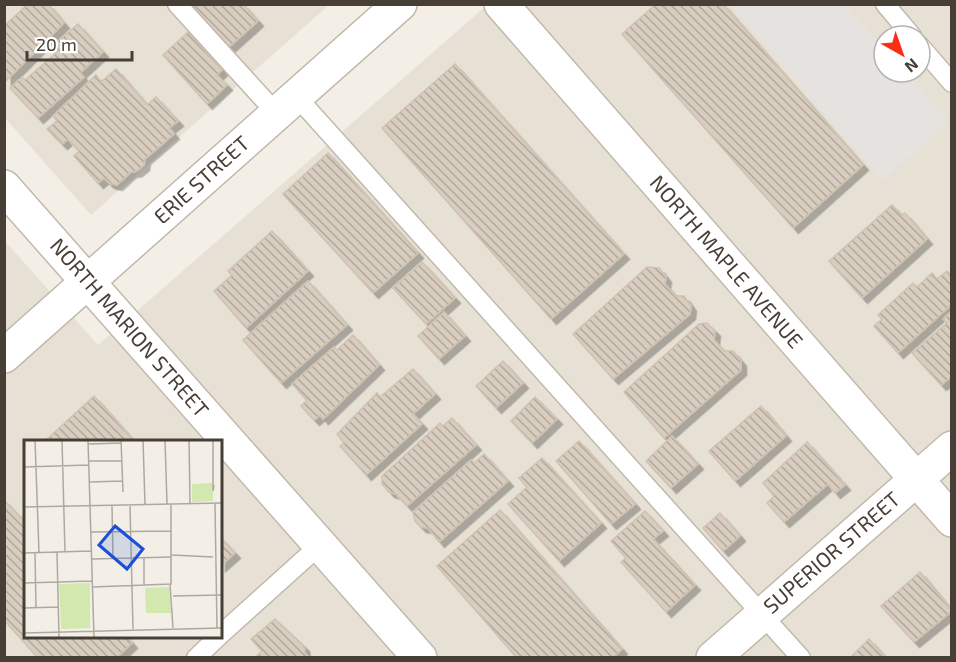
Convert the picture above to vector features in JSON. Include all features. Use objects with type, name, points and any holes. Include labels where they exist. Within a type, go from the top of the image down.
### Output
[{"type":"street","name":"ERIE STREET","points":[[4,356],[400,4]]},
{"type":"street","name":"NORTH MAPLE AVENUE","points":[[501,4],[951,520]]},
{"type":"street","name":"NORTH MARION STREET","points":[[4,188],[420,657]]},
{"type":"street","name":"SUPERIOR STREET","points":[[713,657],[951,448]]},
{"type":"lane","points":[[177,4],[287,105],[801,657]]},
{"type":"lane","points":[[885,4],[902,24]]},
{"type":"lane","points":[[932,60],[951,83]]},
{"type":"lane","points":[[222,634],[320,545]]},
{"type":"lane","points":[[195,657],[218,638]]},
{"type":"shaded area","points":[[4,5],[329,5],[91,215],[5,118]]},
{"type":"shaded area","points":[[487,5],[951,5],[951,657],[5,657],[4,240],[98,345]]},
{"type":"shaded area","points":[[731,5],[846,5],[872,34],[872,84],[915,84],[948,122],[882,181]]},
{"type":"building","points":[[28,4],[48,4],[64,23],[6,81],[4,26]]},
{"type":"building","points":[[189,4],[243,4],[258,21],[228,48]]},
{"type":"building","points":[[656,4],[723,4],[863,165],[793,228],[622,34]]},
{"type":"building","points":[[78,24],[103,52],[80,73],[84,77],[38,118],[10,88],[22,77],[25,80],[56,53],[51,47]]},
{"type":"building","points":[[188,32],[222,70],[217,75],[227,85],[207,104],[163,55]]},
{"type":"building","points":[[455,64],[624,254],[551,319],[382,128]]},
{"type":"building","points":[[116,69],[147,105],[156,97],[178,121],[169,128],[174,134],[145,159],[144,165],[137,171],[131,172],[117,185],[109,183],[104,178],[98,183],[74,156],[79,151],[68,139],[62,144],[47,129],[57,121],[53,116],[96,75],[101,82]]},
{"type":"building","points":[[328,153],[418,253],[373,293],[283,194]]},
{"type":"building","points":[[892,205],[902,215],[905,213],[927,239],[862,298],[829,261]]},
{"type":"building","points":[[272,231],[308,271],[246,328],[214,291],[232,275],[228,271]]},
{"type":"building","points":[[422,262],[455,298],[426,324],[393,288]]},
{"type":"building","points":[[647,267],[659,268],[666,277],[665,284],[675,296],[684,296],[691,306],[690,314],[613,379],[573,334]]},
{"type":"building","points":[[947,271],[952,276],[952,304],[898,353],[874,326],[882,319],[878,315],[913,283],[917,287],[932,273],[937,279]]},
{"type":"building","points":[[308,281],[347,325],[281,383],[243,340]]},
{"type":"building","points":[[952,311],[952,376],[941,385],[912,353],[947,323],[943,319]]},
{"type":"building","points":[[444,312],[465,336],[439,359],[418,336]]},
{"type":"building","points":[[707,323],[715,331],[714,340],[724,351],[733,351],[741,361],[741,370],[664,438],[624,392],[699,324]]},
{"type":"building","points":[[353,335],[379,365],[323,419],[320,415],[314,420],[301,406],[307,400],[292,384],[334,347],[337,350]]},
{"type":"building","points":[[503,361],[523,383],[496,408],[476,386]]},
{"type":"building","points":[[413,369],[435,394],[413,414],[422,424],[366,475],[340,446],[344,443],[337,434],[377,393],[380,397]]},
{"type":"building","points":[[94,396],[133,440],[46,440]]},
{"type":"building","points":[[535,397],[557,419],[532,443],[511,421]]},
{"type":"building","points":[[761,406],[786,436],[735,481],[709,451]]},
{"type":"building","points":[[452,418],[476,445],[407,506],[382,484],[382,476],[440,423],[443,426]]},
{"type":"building","points":[[672,436],[698,464],[671,488],[646,461]]},
{"type":"building","points":[[579,441],[635,504],[611,524],[556,461]]},
{"type":"building","points":[[807,442],[845,485],[835,493],[828,484],[784,522],[767,503],[774,496],[763,483]]},
{"type":"building","points":[[484,454],[508,481],[439,542],[428,528],[421,527],[415,521],[413,512],[471,460],[474,463]]},
{"type":"building","points":[[542,458],[601,523],[559,561],[508,504],[527,487],[519,478]]},
{"type":"building","points":[[4,500],[24,521],[24,638],[128,638],[132,643],[116,658],[38,658],[4,620]]},
{"type":"building","points":[[500,510],[622,649],[612,658],[517,658],[437,566]]},
{"type":"building","points":[[645,511],[663,531],[653,539],[695,585],[666,612],[621,562],[626,558],[611,541]]},
{"type":"building","points":[[720,513],[740,536],[723,551],[703,528]]},
{"type":"building","points":[[222,539],[235,553],[222,564]]},
{"type":"building","points":[[920,572],[952,611],[914,642],[881,606]]},
{"type":"building","points":[[275,619],[304,646],[309,658],[255,658],[262,651],[251,639]]},
{"type":"building","points":[[869,639],[886,658],[850,658]]}]
